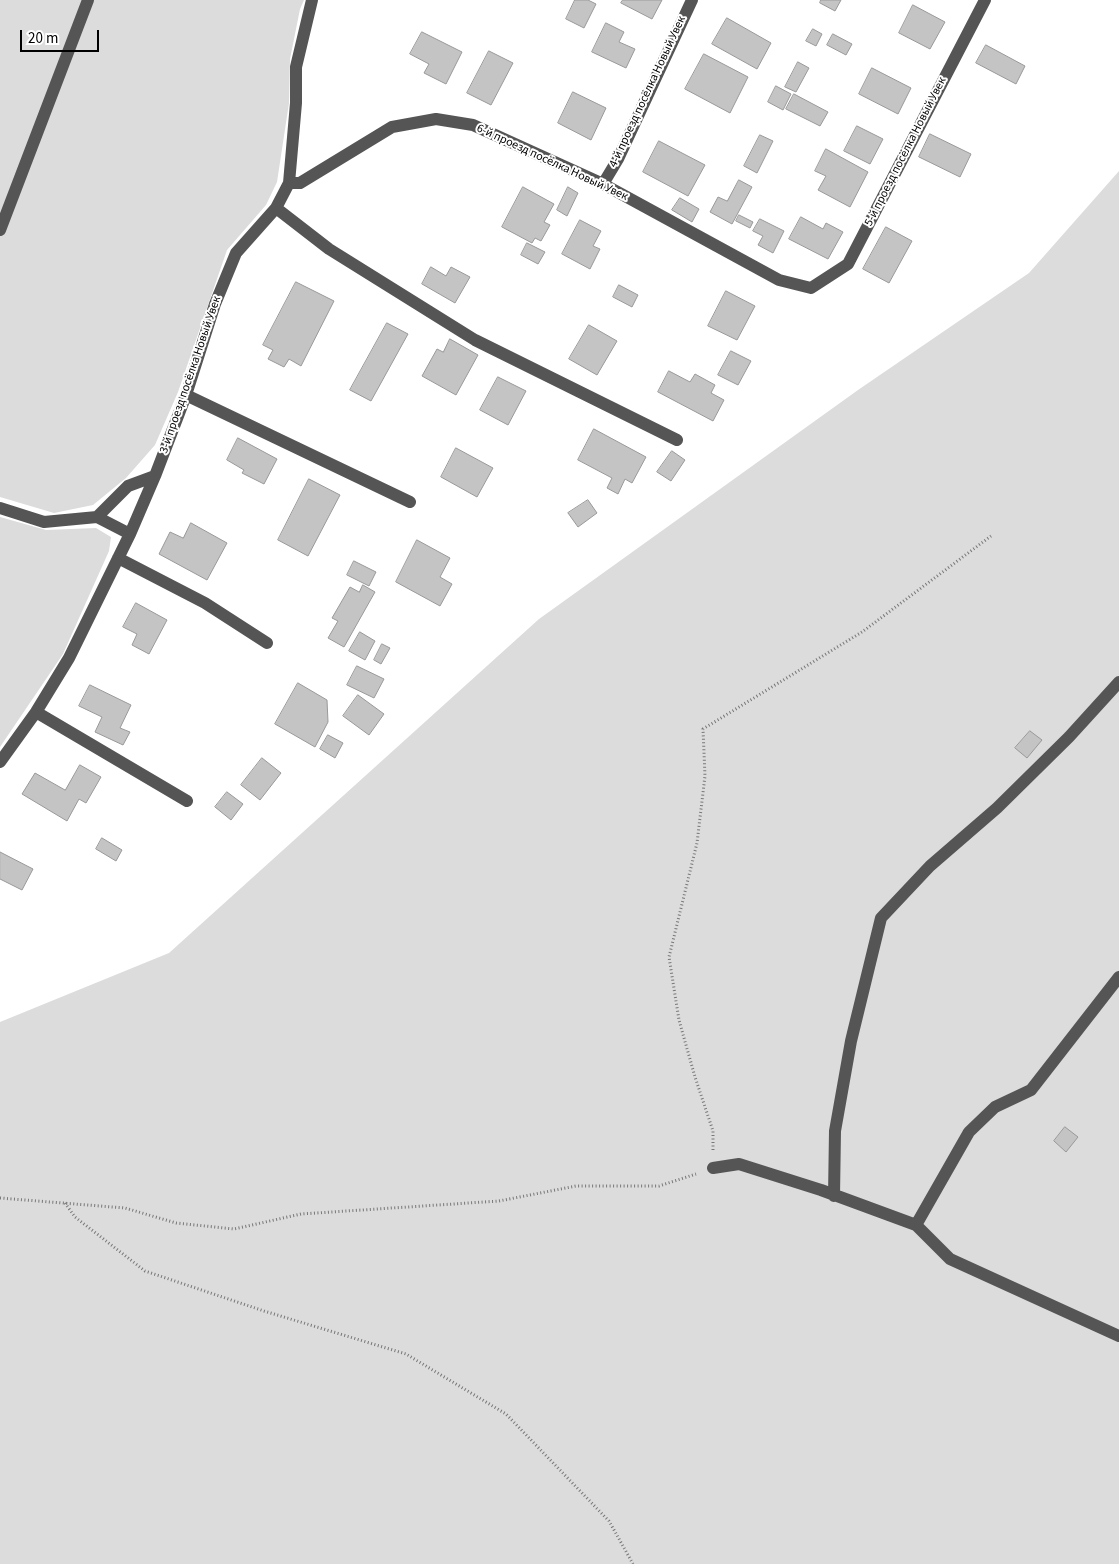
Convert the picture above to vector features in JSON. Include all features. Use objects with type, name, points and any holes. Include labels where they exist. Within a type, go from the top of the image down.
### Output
[{"type":"street","points":[[0,230],[88,0]]},
{"type":"street","name":"3-й проезд посёлка Новый Увек","points":[[0,762],[36,712],[69,658],[130,534],[155,476],[186,395],[215,304],[236,253],[276,208],[289,183],[296,103],[296,67],[312,0]]},
{"type":"street","name":"4-й проезд посёлка Новый Увек","points":[[603,184],[618,158],[692,0]]},
{"type":"street","name":"5-й проезд посёлка Новый Увек","points":[[811,288],[848,264],[985,0]]},
{"type":"street","name":"6-й проезд посёлка Новый Увек","points":[[289,183],[300,183],[392,127],[436,119],[473,125],[603,184],[778,280],[811,288]]},
{"type":"street","points":[[276,208],[329,249],[475,340],[677,440]]},
{"type":"street","points":[[186,395],[410,502]]},
{"type":"street","points":[[97,517],[128,486],[155,476]]},
{"type":"street","points":[[0,508],[44,522],[97,517],[130,534]]},
{"type":"street","points":[[118,558],[205,603],[267,643]]},
{"type":"street","points":[[834,1196],[835,1131],[851,1041],[881,918],[930,866],[997,808],[1030,776],[1069,737],[1119,682]]},
{"type":"street","points":[[36,712],[187,801]]},
{"type":"street","points":[[916,1225],[969,1132],[995,1107],[1031,1090],[1119,977]]},
{"type":"street","points":[[713,1168],[740,1164],[916,1225],[950,1259],[1119,1336]]},
{"type":"path","points":[[0,1198],[125,1208],[176,1223],[234,1229],[301,1214],[499,1201],[576,1186],[659,1186],[713,1168],[713,1131],[679,1020],[669,956],[697,843],[705,776],[703,729],[862,632],[991,536]]},
{"type":"path","points":[[64,1202],[75,1217],[146,1271],[264,1311],[406,1354],[506,1414],[609,1521],[633,1564]]},
{"type":"shaded area","points":[[0,0],[304,0],[300,9],[290,59],[289,103],[277,182],[266,205],[227,250],[178,392],[155,445],[126,478],[93,505],[54,513],[0,497]]},
{"type":"shaded area","points":[[1119,171],[1119,1564],[0,1564],[0,1022],[169,953],[539,619],[858,390],[1029,273]]},
{"type":"shaded area","points":[[0,517],[46,530],[96,528],[111,537],[109,551],[63,654],[0,747]]},
{"type":"building","points":[[575,0],[588,0],[596,4],[584,28],[566,19]]},
{"type":"building","points":[[623,0],[662,0],[652,19],[621,3]]},
{"type":"building","points":[[821,0],[841,0],[835,11],[820,3]]},
{"type":"building","points":[[913,5],[945,22],[930,49],[899,33]]},
{"type":"building","points":[[727,18],[771,43],[757,69],[712,44]]},
{"type":"building","points":[[606,23],[624,32],[619,42],[635,49],[626,68],[592,52]]},
{"type":"building","points":[[813,29],[822,34],[816,46],[806,41]]},
{"type":"building","points":[[422,32],[462,52],[446,84],[424,73],[429,64],[410,54]]},
{"type":"building","points":[[833,34],[852,44],[846,55],[827,45]]},
{"type":"building","points":[[986,45],[1025,66],[1016,84],[976,63]]},
{"type":"building","points":[[489,51],[513,63],[491,105],[467,93]]},
{"type":"building","points":[[704,54],[748,77],[730,113],[685,89]]},
{"type":"building","points":[[798,62],[809,68],[796,92],[785,87]]},
{"type":"building","points":[[872,68],[911,88],[898,114],[859,94]]},
{"type":"building","points":[[776,86],[791,94],[783,110],[768,102]]},
{"type":"building","points":[[573,92],[606,108],[591,140],[558,123]]},
{"type":"building","points":[[794,94],[828,112],[820,126],[786,109]]},
{"type":"building","points":[[857,126],[883,139],[870,164],[844,151]]},
{"type":"building","points":[[930,134],[971,154],[960,177],[919,157]]},
{"type":"building","points":[[760,135],[773,141],[757,173],[744,166]]},
{"type":"building","points":[[659,141],[705,165],[688,196],[643,172]]},
{"type":"building","points":[[826,149],[868,172],[850,207],[818,190],[826,176],[815,171]]},
{"type":"building","points":[[739,180],[752,187],[732,224],[710,212],[718,197],[727,201]]},
{"type":"building","points":[[523,187],[554,204],[544,222],[550,225],[541,241],[535,238],[532,243],[502,227]]},
{"type":"building","points":[[568,187],[578,193],[567,216],[557,210]]},
{"type":"building","points":[[680,198],[699,209],[692,222],[672,210]]},
{"type":"building","points":[[739,215],[753,222],[750,228],[736,221]]},
{"type":"building","points":[[801,217],[823,229],[826,223],[843,232],[828,259],[789,239]]},
{"type":"building","points":[[760,219],[784,231],[773,253],[758,245],[763,236],[753,231]]},
{"type":"building","points":[[580,220],[601,231],[593,246],[600,249],[590,269],[562,254]]},
{"type":"building","points":[[886,227],[912,241],[889,283],[863,269]]},
{"type":"building","points":[[527,243],[545,252],[538,264],[521,255]]},
{"type":"building","points":[[431,267],[446,276],[451,267],[470,277],[455,303],[422,284]]},
{"type":"building","points":[[296,282],[334,301],[301,366],[289,359],[284,367],[268,359],[273,350],[263,345]]},
{"type":"building","points":[[619,285],[638,295],[632,307],[613,297]]},
{"type":"building","points":[[726,291],[755,306],[737,340],[708,326]]},
{"type":"building","points":[[387,323],[408,334],[371,401],[350,390]]},
{"type":"building","points":[[589,325],[617,341],[597,375],[569,359]]},
{"type":"building","points":[[450,339],[478,355],[456,395],[422,376],[437,349],[443,352]]},
{"type":"building","points":[[731,351],[751,361],[738,385],[718,375]]},
{"type":"building","points":[[669,371],[690,382],[695,374],[715,385],[711,393],[724,400],[713,421],[658,392]]},
{"type":"building","points":[[498,377],[526,391],[508,425],[480,410]]},
{"type":"building","points":[[594,429],[646,457],[632,483],[625,479],[618,494],[607,488],[612,478],[578,460]]},
{"type":"building","points":[[238,438],[277,459],[264,484],[242,473],[244,470],[227,460]]},
{"type":"building","points":[[456,448],[493,468],[477,497],[441,477]]},
{"type":"building","points":[[672,451],[685,460],[671,481],[657,472]]},
{"type":"building","points":[[309,479],[340,495],[308,556],[278,540]]},
{"type":"building","points":[[588,500],[597,513],[578,527],[568,513]]},
{"type":"building","points":[[191,523],[227,543],[207,580],[159,554],[170,532],[183,538]]},
{"type":"building","points":[[417,540],[450,558],[440,577],[452,584],[440,606],[396,582]]},
{"type":"building","points":[[354,561],[376,572],[369,586],[347,575]]},
{"type":"building","points":[[363,585],[375,592],[344,647],[328,638],[338,621],[332,618],[350,587],[359,592]]},
{"type":"building","points":[[136,603],[167,620],[149,654],[132,645],[137,634],[123,627]]},
{"type":"building","points":[[360,632],[375,641],[365,660],[349,651]]},
{"type":"building","points":[[382,644],[390,648],[381,664],[374,660]]},
{"type":"building","points":[[357,666],[384,679],[374,698],[347,685]]},
{"type":"building","points":[[298,683],[327,700],[328,722],[315,747],[275,724]]},
{"type":"building","points":[[90,685],[131,705],[120,728],[130,732],[123,745],[95,732],[102,717],[79,706]]},
{"type":"building","points":[[358,695],[384,714],[369,735],[343,716]]},
{"type":"building","points":[[1030,731],[1042,740],[1027,758],[1015,748]]},
{"type":"building","points":[[328,735],[343,743],[335,758],[320,749]]},
{"type":"building","points":[[262,758],[281,773],[260,800],[241,785]]},
{"type":"building","points":[[80,765],[101,777],[86,803],[79,799],[67,821],[22,794],[35,773],[65,790]]},
{"type":"building","points":[[227,792],[243,804],[231,820],[215,807]]},
{"type":"building","points":[[102,838],[122,850],[116,861],[96,849]]},
{"type":"building","points":[[0,852],[33,869],[22,890],[0,879]]},
{"type":"building","points":[[1065,1127],[1078,1137],[1066,1152],[1054,1141]]}]
